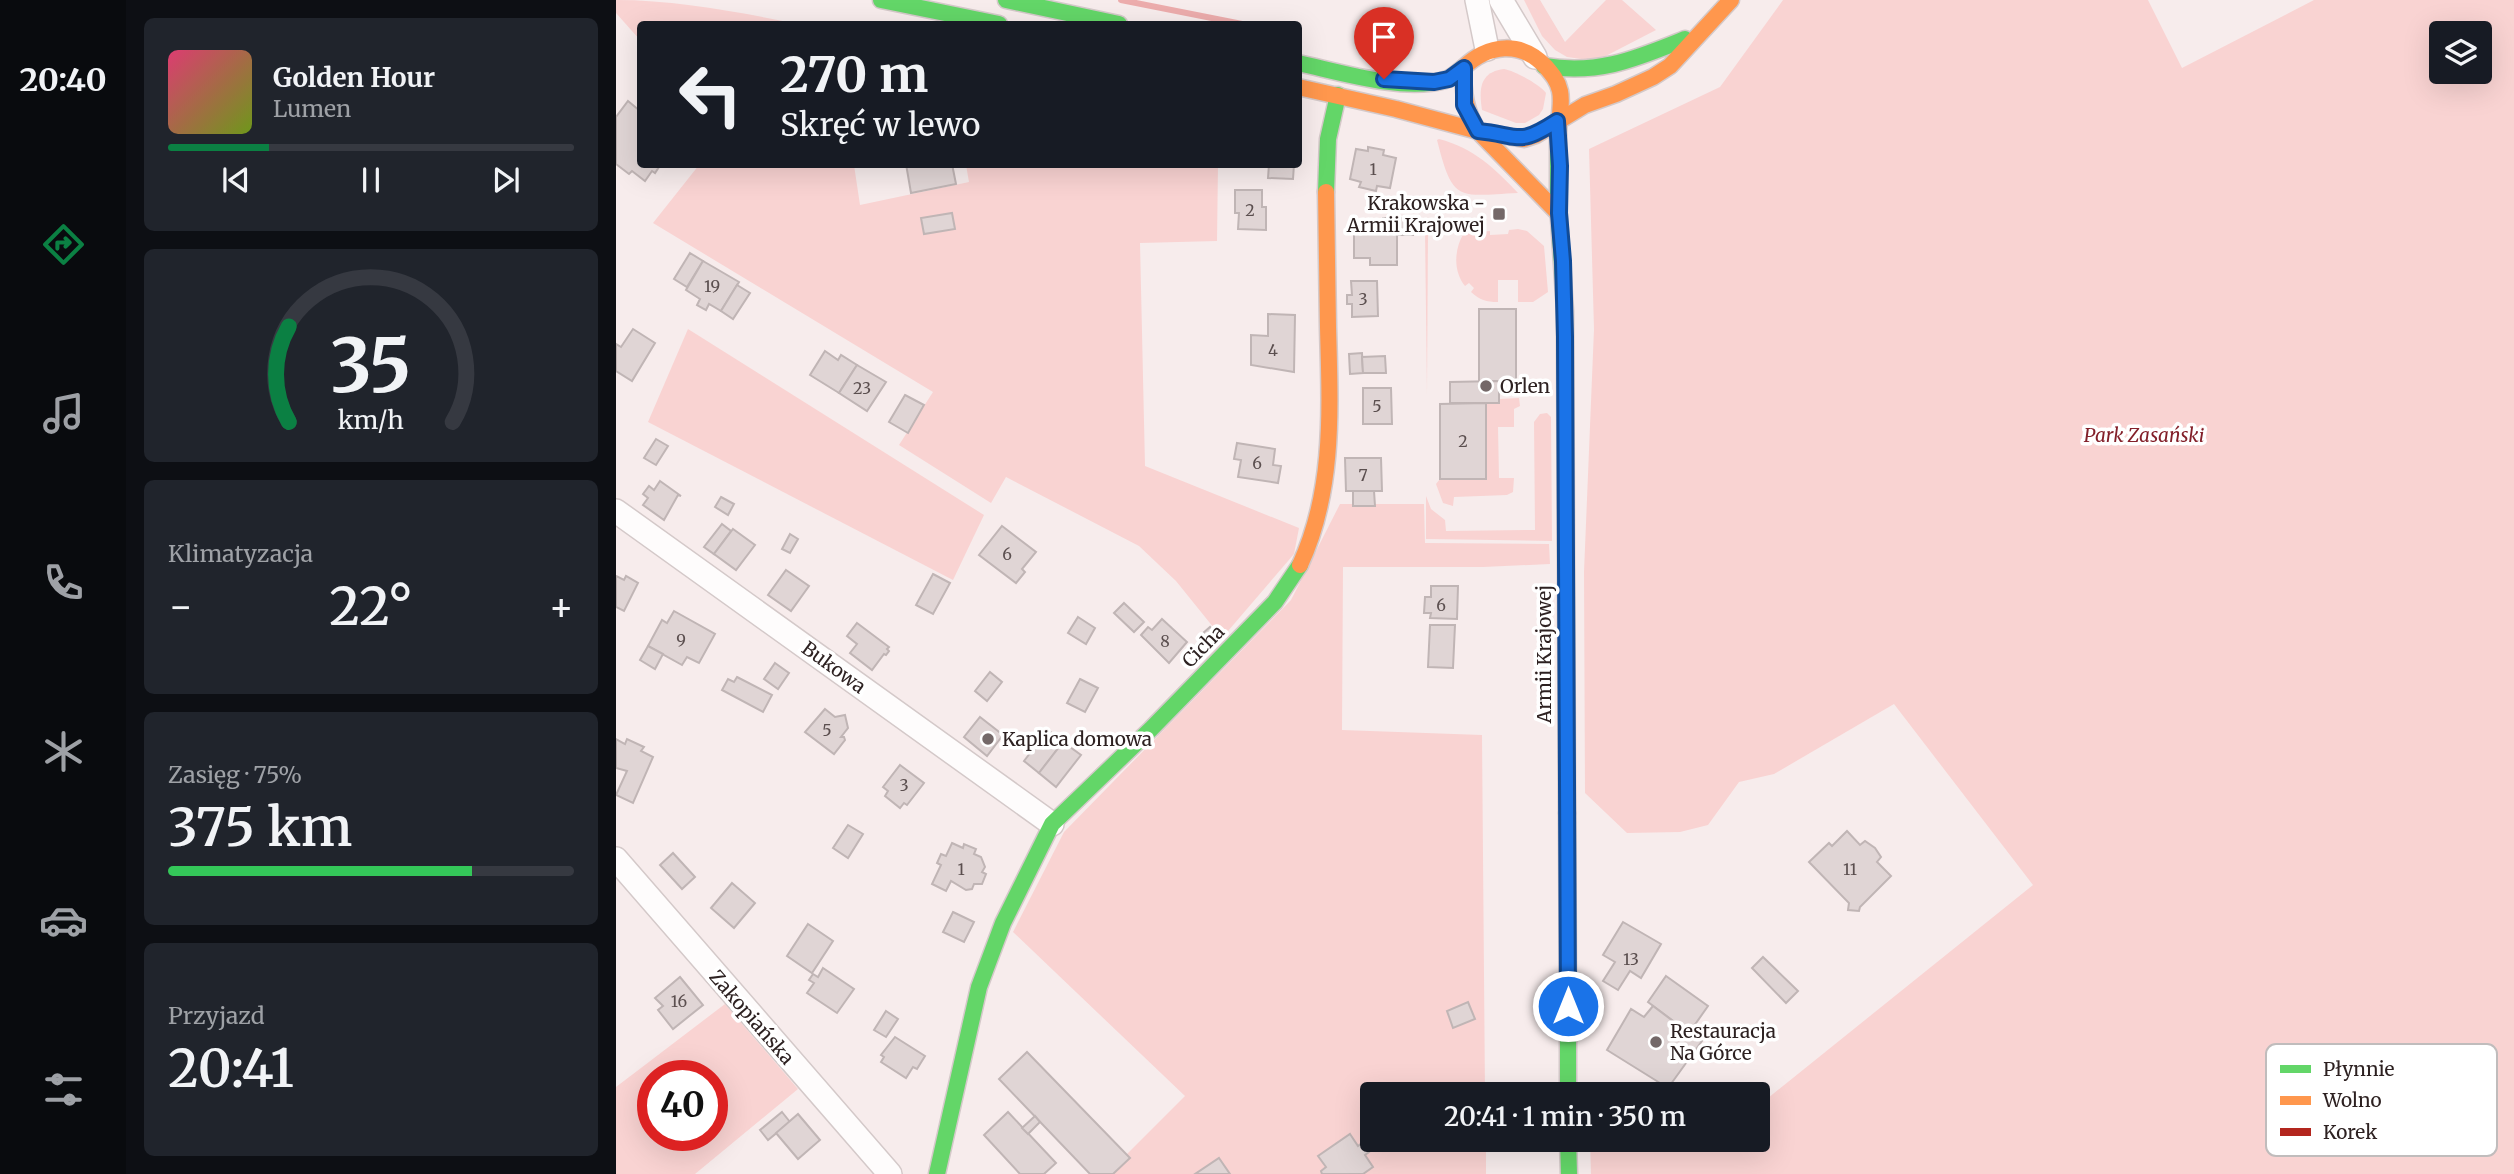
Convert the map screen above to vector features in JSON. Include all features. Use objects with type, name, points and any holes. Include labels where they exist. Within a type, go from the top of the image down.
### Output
[{"type":"street","points":[[881,0],[984,21]]},
{"type":"street","points":[[1006,0],[1105,21]]},
{"type":"street","points":[[1477,0],[1487,49]]},
{"type":"street","points":[[1501,0],[1539,61],[1557,80],[1561,94],[1557,121]]},
{"type":"street","points":[[1302,88],[1478,131],[1524,139],[1536,135],[1585,105],[1616,94],[1670,66],[1731,0]]},
{"type":"street","points":[[1302,64],[1363,76],[1434,82],[1449,79],[1473,57],[1487,49],[1502,46],[1518,48],[1539,61],[1564,71],[1589,71],[1616,66],[1697,35]]},
{"type":"street","points":[[1464,68],[1464,105],[1478,131],[1559,213]]},
{"type":"street","name":"Cicha","points":[[936,1174],[979,987],[1003,923],[1052,824],[1151,729],[1275,602],[1291,584],[1311,542],[1323,502],[1330,449],[1326,164],[1328,139],[1338,95]]},
{"type":"street","name":"Armii Krajowej","points":[[1557,121],[1565,337],[1568,1082]]},
{"type":"street","name":"Bukowa","points":[[616,512],[1052,824]]},
{"type":"street","name":"Zakopiańska","points":[[616,859],[890,1174]]},
{"type":"street","points":[[1568,1152],[1569,1174]]},
{"type":"green space","points":[[616,0],[639,1],[685,4],[782,21],[637,21],[637,37],[616,13]]},
{"type":"green space","points":[[1524,0],[1540,0],[1565,42],[1606,0],[1622,0],[1656,30],[1596,61],[1567,57],[1555,50],[1542,36]]},
{"type":"green space","name":"Park Zasański","points":[[1783,0],[2148,0],[2182,68],[2314,0],[2514,0],[2514,1174],[1591,1174],[1590,1152],[1770,1152],[1770,1096],[2033,885],[1894,704],[1774,774],[1739,782],[1708,825],[1680,832],[1627,833],[1585,793],[1584,572],[1594,329],[1589,149],[1720,87]]},
{"type":"green space","points":[[1504,69],[1526,78],[1546,93],[1539,115],[1525,123],[1516,123],[1482,110],[1481,89],[1485,78]]},
{"type":"green space","points":[[1437,140],[1473,153],[1492,167],[1518,193],[1482,195],[1461,191],[1448,175]]},
{"type":"green space","points":[[697,168],[854,168],[860,205],[969,182],[967,168],[1218,168],[1217,241],[1140,243],[1145,466],[1299,528],[1294,554],[1222,638],[1176,581],[1139,546],[1006,477],[991,503],[899,445],[933,392],[653,223]]},
{"type":"green space","points":[[1425,229],[1428,229],[1427,395]]},
{"type":"green space","points":[[1509,230],[1527,231],[1544,246],[1548,292],[1533,302],[1518,302],[1518,280],[1498,280],[1498,302],[1480,299],[1471,292],[1474,288],[1469,283],[1465,286],[1458,274],[1457,253],[1464,233],[1490,231],[1490,235],[1508,234]]},
{"type":"green space","points":[[688,329],[984,515],[953,580],[648,422]]},
{"type":"green space","points":[[1519,398],[1520,406],[1514,409],[1514,427],[1498,427],[1499,478],[1514,478],[1513,492],[1507,495],[1454,497],[1453,506],[1443,503],[1436,484],[1440,479],[1486,479],[1486,403]]},
{"type":"green space","points":[[1547,413],[1551,417],[1552,541],[1426,539],[1426,496],[1431,509],[1445,520],[1446,531],[1535,530],[1534,422],[1540,414]]},
{"type":"green space","points":[[1340,504],[1424,504],[1425,543],[1549,544],[1550,564],[1343,567],[1342,730],[1482,735],[1485,1082],[1360,1082],[1360,1152],[1486,1152],[1486,1174],[1107,1174],[1185,1096],[1013,932],[1064,832],[1291,600]]},
{"type":"green space","points":[[725,1004],[798,1089],[728,1147],[728,1060],[651,1060]]},
{"type":"green space","points":[[637,1071],[637,1151],[723,1151],[695,1174],[616,1174],[616,1087]]},
{"type":"building","points":[[628,101],[637,108],[637,168],[658,168],[655,173],[652,171],[645,181],[616,164],[616,117]]},
{"type":"building","points":[[1368,147],[1384,150],[1383,155],[1396,158],[1390,188],[1377,186],[1376,191],[1359,187],[1361,182],[1350,179],[1356,149],[1368,151]]},
{"type":"building","points":[[907,168],[953,168],[956,184],[911,193]]},
{"type":"building","points":[[1269,168],[1294,168],[1293,179],[1268,178]]},
{"type":"building","points":[[1235,190],[1262,190],[1262,207],[1266,207],[1266,230],[1238,229],[1239,213],[1235,213]]},
{"type":"building","points":[[952,213],[955,229],[924,234],[921,218]]},
{"type":"building","points":[[1383,218],[1413,218],[1413,235],[1383,231]]},
{"type":"building","points":[[1354,231],[1397,232],[1397,265],[1370,265],[1370,258],[1354,258]]},
{"type":"building","points":[[690,253],[703,261],[687,287],[674,279]]},
{"type":"building","points":[[703,261],[739,282],[721,311],[709,304],[706,310],[697,305],[700,299],[686,290]]},
{"type":"building","points":[[1351,281],[1377,281],[1378,316],[1352,317],[1352,304],[1347,304],[1347,295],[1352,295]]},
{"type":"building","points":[[737,285],[750,293],[733,319],[721,311]]},
{"type":"building","points":[[1479,309],[1516,309],[1516,381],[1479,381]]},
{"type":"building","points":[[1268,314],[1295,315],[1294,372],[1251,365],[1251,335],[1268,336]]},
{"type":"building","points":[[633,329],[655,343],[632,381],[616,371],[616,344],[621,347]]},
{"type":"building","points":[[825,351],[838,360],[841,355],[857,365],[839,393],[810,375]]},
{"type":"building","points":[[1362,353],[1363,373],[1350,374],[1349,354]]},
{"type":"building","points":[[1385,356],[1386,373],[1363,373],[1362,357]]},
{"type":"building","points":[[857,365],[886,382],[867,411],[839,393]]},
{"type":"building","points":[[1499,381],[1499,403],[1450,403],[1450,382]]},
{"type":"building","points":[[1363,388],[1391,388],[1392,424],[1363,424]]},
{"type":"building","points":[[905,395],[924,405],[908,433],[889,422]]},
{"type":"building","points":[[1486,403],[1486,479],[1440,479],[1440,404]]},
{"type":"building","points":[[656,439],[668,446],[656,465],[644,458]]},
{"type":"building","points":[[1237,443],[1275,449],[1273,465],[1281,466],[1278,483],[1238,477],[1241,460],[1234,459]]},
{"type":"building","points":[[1345,458],[1381,458],[1382,491],[1346,491]]},
{"type":"building","points":[[660,481],[681,496],[678,495],[664,520],[643,505],[648,498],[643,494],[649,486],[654,490]]},
{"type":"building","points":[[1353,491],[1374,491],[1375,506],[1353,506]]},
{"type":"building","points":[[721,497],[734,504],[728,515],[715,507]]},
{"type":"building","points":[[722,524],[731,531],[714,554],[704,547]]},
{"type":"building","points":[[1002,526],[1036,552],[1022,569],[1025,572],[1016,583],[979,555]]},
{"type":"building","points":[[733,529],[755,545],[736,570],[714,554]]},
{"type":"building","points":[[790,534],[798,539],[790,553],[782,549]]},
{"type":"building","points":[[786,570],[809,586],[791,611],[768,595]]},
{"type":"building","points":[[933,574],[950,583],[933,614],[916,605]]},
{"type":"building","points":[[616,576],[624,580],[626,576],[638,583],[624,611],[616,607]]},
{"type":"building","points":[[1431,586],[1458,586],[1457,619],[1430,618],[1431,613],[1424,613],[1425,597],[1431,597]]},
{"type":"building","points":[[1124,603],[1144,622],[1134,632],[1114,613]]},
{"type":"building","points":[[674,611],[715,634],[699,663],[687,657],[682,665],[648,646],[662,620],[667,623]]},
{"type":"building","points":[[1078,617],[1095,628],[1086,644],[1068,633]]},
{"type":"building","points":[[1162,619],[1187,642],[1169,663],[1141,635],[1148,627],[1152,630]]},
{"type":"building","points":[[857,623],[889,647],[889,651],[872,670],[850,653],[857,644],[847,636]]},
{"type":"building","points":[[1430,625],[1455,625],[1453,668],[1428,667]]},
{"type":"building","points":[[1210,627],[1219,638],[1213,644],[1203,633]]},
{"type":"building","points":[[648,646],[663,654],[655,669],[640,660]]},
{"type":"building","points":[[775,663],[789,673],[778,689],[764,679]]},
{"type":"building","points":[[990,672],[1002,682],[987,701],[975,691]]},
{"type":"building","points":[[737,677],[772,695],[763,712],[722,690],[728,679],[734,682]]},
{"type":"building","points":[[1080,679],[1098,688],[1085,712],[1067,703]]},
{"type":"building","points":[[825,709],[835,717],[845,715],[848,728],[841,737],[845,740],[834,754],[805,732]]},
{"type":"building","points":[[980,717],[1003,735],[987,756],[964,737]]},
{"type":"building","points":[[1048,730],[1063,742],[1039,773],[1024,761]]},
{"type":"building","points":[[616,739],[625,744],[627,739],[644,747],[641,751],[653,757],[633,803],[616,795],[627,771],[616,768]]},
{"type":"building","points":[[1063,742],[1081,755],[1056,787],[1039,773]]},
{"type":"building","points":[[900,765],[924,783],[907,805],[904,803],[900,808],[885,796],[888,791],[883,787]]},
{"type":"building","points":[[848,825],[863,834],[848,858],[833,848]]},
{"type":"building","points":[[1847,831],[1860,845],[1865,841],[1875,848],[1881,857],[1877,862],[1891,876],[1859,911],[1848,910],[1849,903],[1809,862],[1829,843],[1832,846]]},
{"type":"building","points":[[952,843],[963,848],[964,844],[976,849],[974,854],[981,857],[985,867],[982,872],[986,874],[982,884],[974,884],[972,889],[966,890],[951,881],[946,891],[932,884],[941,865],[937,863],[941,854],[946,856]]},
{"type":"building","points":[[673,853],[695,877],[682,889],[660,865]]},
{"type":"building","points":[[732,883],[755,903],[734,928],[711,908]]},
{"type":"building","points":[[953,912],[974,922],[964,942],[943,932]]},
{"type":"building","points":[[1623,922],[1661,944],[1641,978],[1630,971],[1618,990],[1603,981],[1615,962],[1603,955]]},
{"type":"building","points":[[808,924],[833,941],[812,973],[787,956]]},
{"type":"building","points":[[1763,957],[1798,991],[1786,1003],[1752,968]]},
{"type":"building","points":[[823,968],[854,989],[837,1013],[807,993],[814,983],[809,980],[813,974],[818,977]]},
{"type":"building","points":[[1666,976],[1708,1006],[1689,1033],[1648,1002]]},
{"type":"building","points":[[680,977],[703,1005],[673,1029],[658,1010],[663,1006],[655,998]]},
{"type":"building","points":[[1468,1002],[1475,1019],[1453,1028],[1447,1011]]},
{"type":"building","name":"Restauracja Na Górce","points":[[1653,1006],[1689,1033],[1695,1025],[1707,1034],[1672,1082],[1658,1082],[1607,1050],[1631,1009],[1644,1017]]},
{"type":"building","points":[[886,1011],[898,1019],[886,1037],[874,1030]]},
{"type":"building","points":[[895,1037],[925,1056],[917,1069],[913,1067],[906,1078],[881,1062],[884,1057],[881,1055]]},
{"type":"building","points":[[1027,1052],[1130,1158],[1113,1174],[1090,1174],[999,1079]]},
{"type":"building","points":[[782,1112],[790,1122],[768,1140],[760,1130]]},
{"type":"building","points":[[1008,1112],[1056,1163],[1044,1174],[1020,1174],[984,1135]]},
{"type":"building","points":[[798,1114],[820,1140],[798,1159],[776,1133]]},
{"type":"building","points":[[1035,1116],[1040,1122],[1028,1134],[1022,1128]]},
{"type":"building","points":[[1350,1134],[1358,1146],[1360,1144],[1360,1152],[1369,1152],[1365,1155],[1373,1167],[1363,1174],[1322,1174],[1321,1171],[1326,1167],[1318,1156]]},
{"type":"building","points":[[1219,1158],[1230,1174],[1195,1174]]},
{"type":"waterway","points":[[1121,0],[1227,21]]},
{"type":"traffic: fast","points":[[881,0],[984,21]]},
{"type":"traffic: fast","points":[[1006,0],[1105,21]]},
{"type":"traffic: fast","points":[[1544,66],[1600,67],[1633,59],[1685,39]]},
{"type":"traffic: fast","points":[[1302,64],[1410,84],[1445,80],[1463,68]]},
{"type":"traffic: fast","points":[[1326,192],[1328,139],[1338,95]]},
{"type":"traffic: fast","points":[[1558,135],[1558,203],[1565,311],[1567,813]]},
{"type":"traffic: fast","points":[[937,1174],[979,987],[1003,923],[1052,824],[1151,729],[1275,602],[1300,565]]},
{"type":"traffic: fast","points":[[1568,995],[1568,1082]]},
{"type":"traffic: fast","points":[[1568,1152],[1569,1174]]},
{"type":"traffic: slow","points":[[1302,88],[1478,131],[1524,139],[1536,135],[1585,105],[1616,94],[1670,66],[1731,0]]},
{"type":"traffic: slow","points":[[1558,135],[1561,102],[1559,87],[1550,72],[1536,58],[1526,52],[1504,48],[1483,54],[1463,68],[1466,101],[1478,131],[1558,213]]},
{"type":"traffic: slow","points":[[1300,565],[1319,507],[1328,448],[1326,192]]},
{"type":"traffic: jam","points":[[1567,813],[1568,995]]},
{"type":"place","name":"Krakowska - Armii Krajowej","points":[[1499,214]]},
{"type":"place","name":"Orlen","points":[[1486,386]]},
{"type":"place","name":"Kaplica domowa","points":[[988,739]]},
{"type":"place","name":"Restauracja Na Górce","points":[[1656,1042]]},
{"type":"route","points":[[1384,79],[1434,82],[1449,79],[1464,68],[1464,105],[1478,131],[1524,139],[1536,135],[1557,121],[1565,337],[1568,1006]]}]
